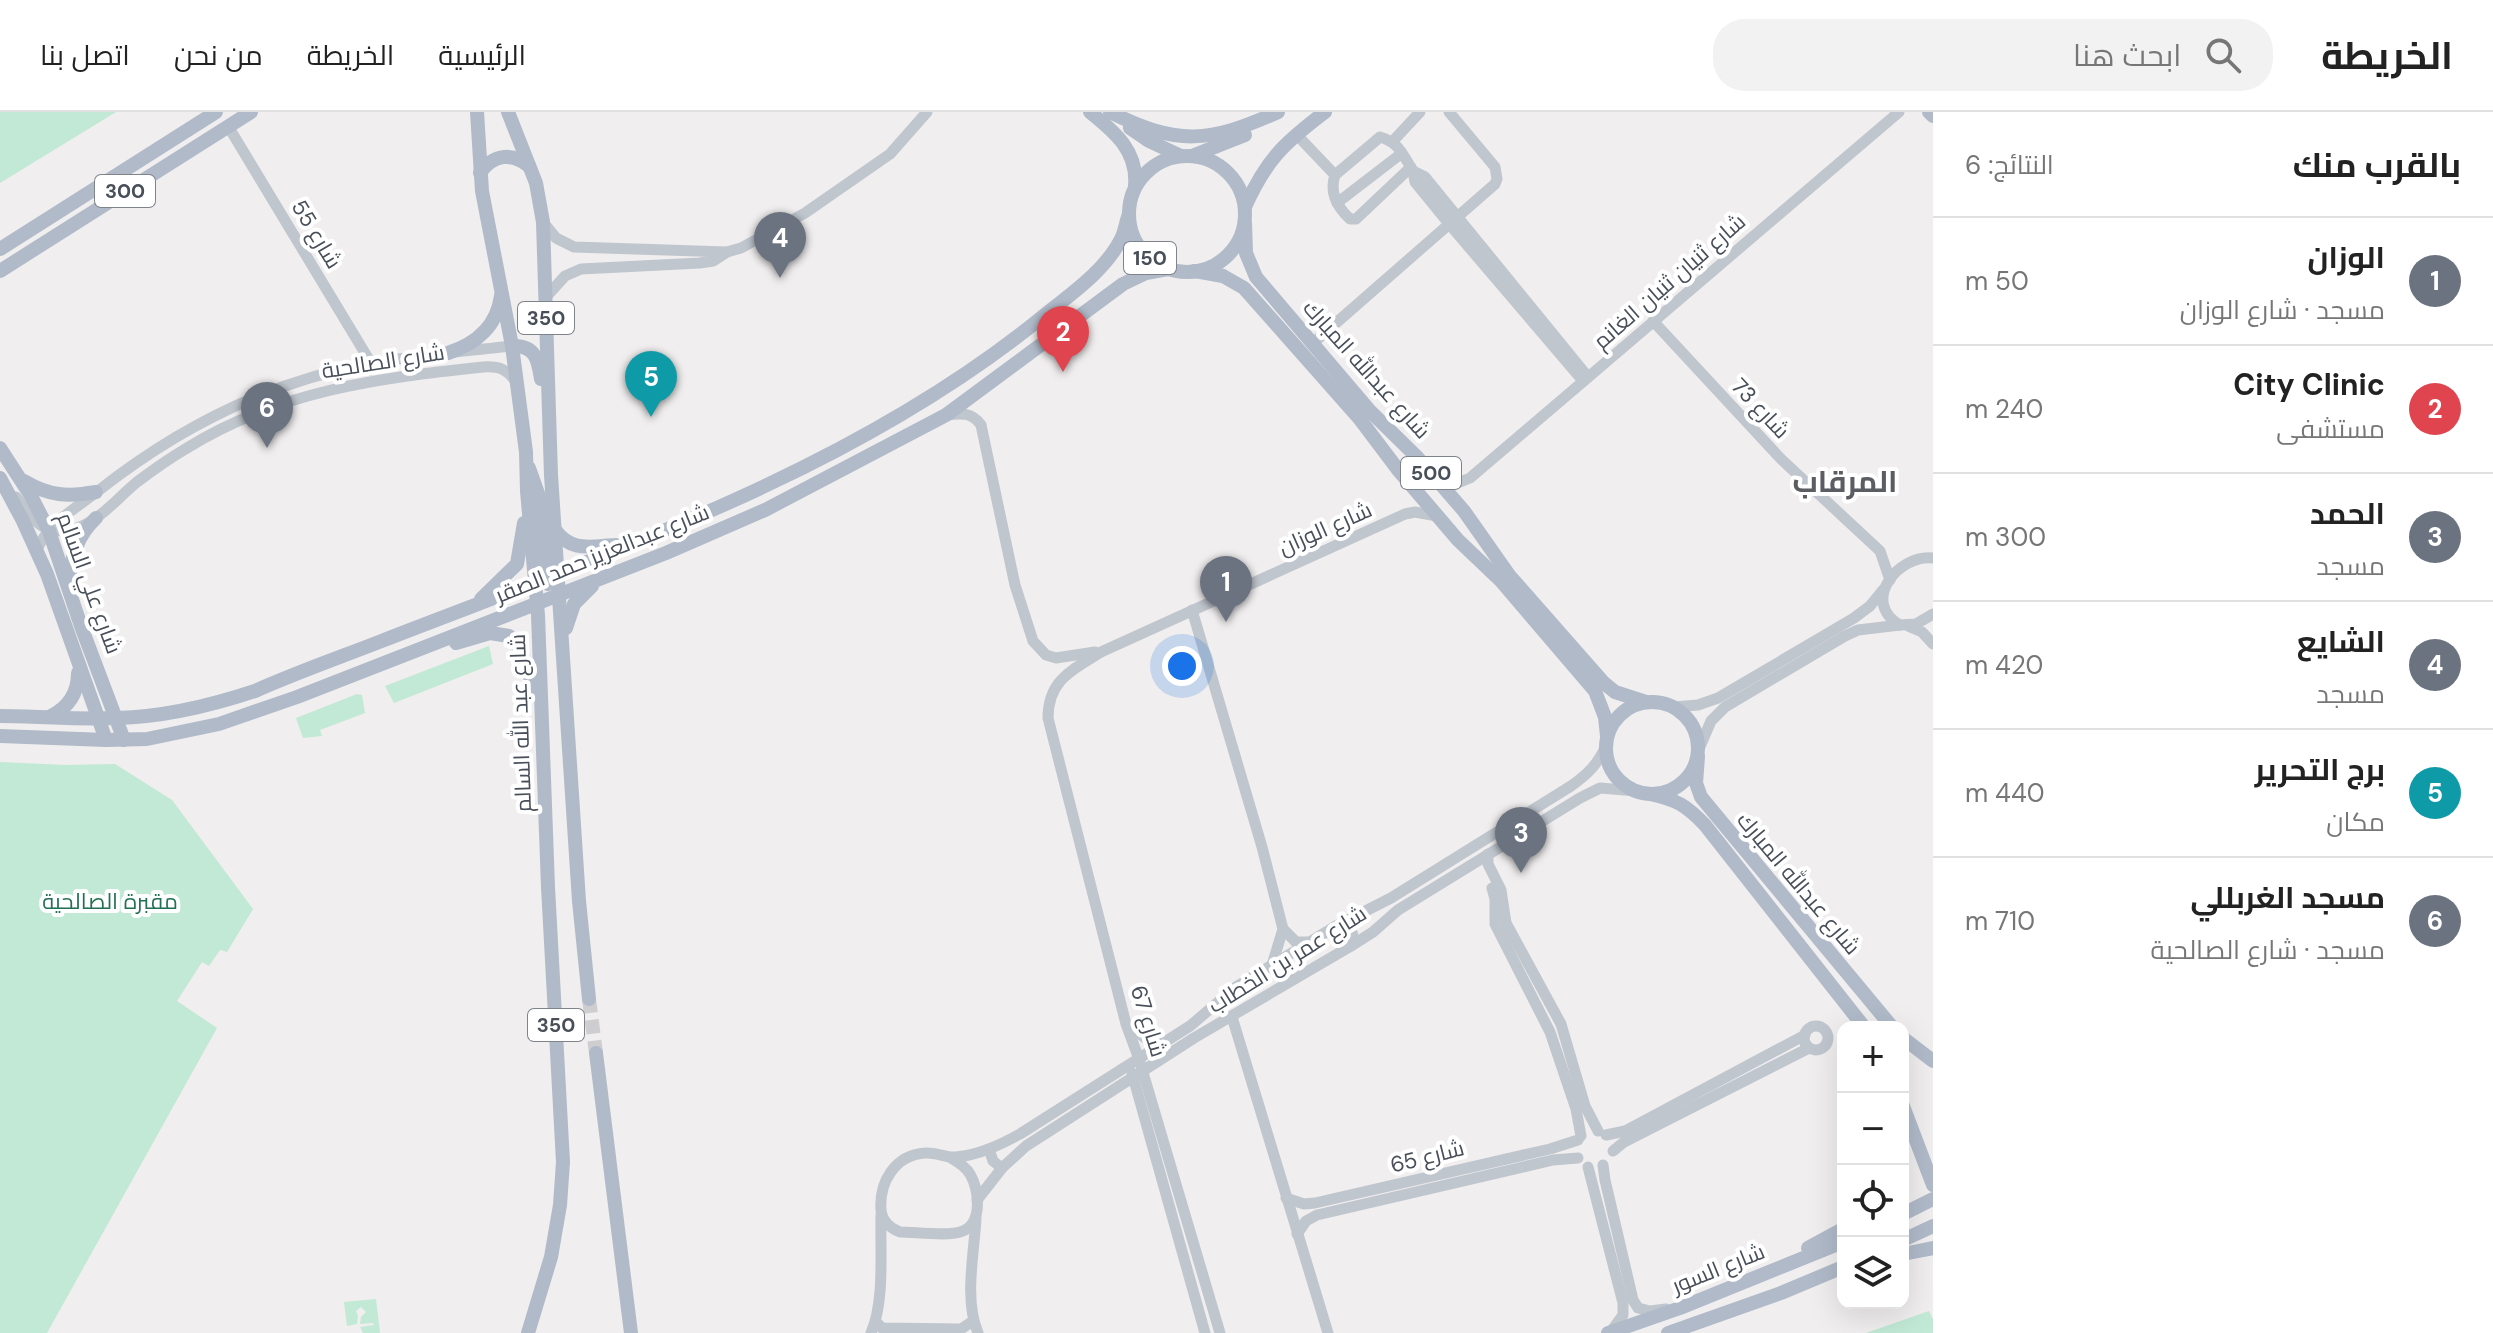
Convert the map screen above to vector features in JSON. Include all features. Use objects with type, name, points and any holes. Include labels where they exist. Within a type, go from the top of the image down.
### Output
[{"type":"main road","name":"300","points":[[0,249],[216,112]]},
{"type":"main road","name":"300","points":[[0,271],[251,112]]},
{"type":"main road","name":"شارع عبد الله السالم","points":[[477,112],[480,173],[512,346],[527,465],[527,491],[547,577],[564,673],[579,901],[589,999]]},
{"type":"main road","name":"شارع عبد الله السالم","points":[[508,112],[536,183],[543,222],[555,530],[547,577],[549,598],[543,713],[548,887],[563,1162],[560,1205],[551,1257],[528,1333]]},
{"type":"main road","points":[[1090,112],[1111,129],[1129,152],[1135,168],[1134,189]]},
{"type":"main road","points":[[1109,112],[1155,132],[1188,138],[1226,132],[1278,112]]},
{"type":"main road","points":[[1109,112],[1149,141],[1215,163],[1238,186],[1245,216]]},
{"type":"main road","points":[[1134,189],[1157,164],[1250,133],[1288,112]]},
{"type":"main road","name":"150","points":[[1134,189],[1129,214],[1134,237],[1142,251],[1168,269],[1195,271],[1211,267],[1225,258],[1239,241],[1245,216],[1264,169],[1282,147],[1325,112]]},
{"type":"main road","points":[[480,173],[486,165],[503,156],[513,157],[530,167]]},
{"type":"main road","name":"شارع عبدالعزيز حمد الصقر","points":[[0,735],[103,732],[203,714],[217,703],[255,691],[630,544],[759,487],[841,448],[942,390],[1023,332],[1096,270],[1114,250],[1129,214]]},
{"type":"main road","name":"شارع عبدالله المبارك","points":[[1245,216],[1246,253],[1252,271],[1312,344],[1370,411],[1439,481],[1480,531],[1509,575],[1604,683],[1615,692],[1646,702]]},
{"type":"main road","name":"شارع عبدالعزيز حمد الصقر","points":[[0,716],[49,717],[103,732],[120,727],[160,737],[219,724],[357,674],[765,510],[946,415],[1123,284],[1146,273],[1168,269]]},
{"type":"main road","name":"شارع عبدالله المبارك","points":[[1195,271],[1223,276],[1244,288],[1359,418],[1437,516],[1463,546],[1501,581],[1595,691],[1605,717],[1606,741]]},
{"type":"main road","points":[[448,353],[465,347],[484,333],[497,314],[502,292]]},
{"type":"main road","points":[[512,346],[528,348],[537,357],[551,475]]},
{"type":"main road","points":[[1391,460],[1395,449],[1407,447]]},
{"type":"main road","name":"شارع علي السالم","points":[[0,448],[49,531],[120,727]]},
{"type":"main road","points":[[527,465],[535,479],[539,496],[547,577]]},
{"type":"main road","points":[[19,478],[51,494],[62,496],[96,492]]},
{"type":"main road","name":"شارع علي السالم","points":[[4,485],[37,550],[103,732]]},
{"type":"main road","points":[[475,605],[518,561],[527,491]]},
{"type":"main road","points":[[69,584],[75,548],[96,518]]},
{"type":"main road","points":[[555,530],[565,542],[577,547],[630,544]]},
{"type":"main road","points":[[1463,546],[1475,545],[1480,539],[1480,531]]},
{"type":"main road","points":[[564,673],[571,610],[580,596],[606,576]]},
{"type":"main road","points":[[549,598],[557,694],[568,730]]},
{"type":"main road","points":[[357,674],[380,659],[443,633],[446,626],[444,617]]},
{"type":"main road","points":[[66,631],[81,626]]},
{"type":"main road","points":[[398,657],[490,633],[509,636],[522,652],[543,713]]},
{"type":"main road","points":[[49,717],[70,702],[76,691],[78,664]]},
{"type":"main road","points":[[1606,741],[1613,723],[1622,713],[1633,705],[1646,702]]},
{"type":"main road","name":"500","points":[[1646,702],[1661,702],[1674,707]]},
{"type":"main road","points":[[1644,793],[1666,792],[1681,784],[1691,772],[1698,753],[1693,725],[1674,707]]},
{"type":"main road","name":"500","points":[[1606,741],[1607,760],[1614,774],[1624,784],[1644,793]]},
{"type":"main road","name":"شارع عبدالله المبارك","points":[[1698,753],[1696,783],[1701,797],[1887,1021]]},
{"type":"main road","name":"شارع عبدالله المبارك","points":[[1644,793],[1687,806],[1705,825],[1859,1021]]},
{"type":"main road","points":[[1909,1043],[1933,1061]]},
{"type":"main road","name":"350","points":[[596,1053],[631,1333]]},
{"type":"main road","points":[[1909,1124],[1933,1185]]},
{"type":"main road","points":[[1909,1211],[1933,1199]]},
{"type":"main road","points":[[1909,1237],[1933,1226]]},
{"type":"main road","points":[[1742,1282],[1837,1232]]},
{"type":"main road","name":"شارع السور","points":[[1609,1333],[1680,1308],[1837,1244]]},
{"type":"main road","points":[[1909,1253],[1933,1248]]},
{"type":"main road","name":"شارع السور","points":[[1668,1333],[1837,1271]]},
{"type":"street","points":[[187,130],[198,112]]},
{"type":"street","points":[[546,297],[572,271],[700,263],[713,261],[741,248],[805,213],[890,154],[927,112]]},
{"type":"street","points":[[1393,141],[1420,112]]},
{"type":"street","points":[[1312,344],[1491,189],[1497,179],[1492,162],[1449,112]]},
{"type":"street","name":"شارع ثنيان ثنيان الغانم","points":[[1470,478],[1897,113]]},
{"type":"street","name":"شارع 55","points":[[228,126],[371,363]]},
{"type":"street","points":[[1296,134],[1335,175]]},
{"type":"street","points":[[1412,169],[1356,219],[1350,219],[1339,209],[1332,184],[1335,175],[1380,137],[1393,141],[1412,169],[1425,177],[1454,221],[1586,379]]},
{"type":"street","points":[[1337,203],[1402,153]]},
{"type":"street","points":[[543,222],[565,244],[574,247],[727,252]]},
{"type":"street","points":[[591,268],[586,264],[585,257],[592,249]]},
{"type":"street","name":"شارع 73","points":[[1653,321],[1781,459],[1880,551],[1886,585],[1881,600],[1883,607],[1891,620],[1904,626]]},
{"type":"street","name":"شارع الصالحية","points":[[37,550],[49,531],[120,473],[246,400],[280,387],[371,363],[512,346]]},
{"type":"street","points":[[309,394],[365,376],[371,363]]},
{"type":"street","name":"شارع الصالحية","points":[[49,531],[73,530],[96,518],[138,481],[187,448],[253,414],[309,394],[375,380],[498,366],[509,372],[517,383]]},
{"type":"street","name":"شارع الوزان","points":[[946,415],[967,414],[981,425],[1015,585],[1033,641],[1046,655],[1056,658],[1101,652]]},
{"type":"street","points":[[1439,481],[1455,484],[1470,478]]},
{"type":"street","points":[[1464,511],[1462,492],[1470,478]]},
{"type":"street","points":[[4,485],[37,524],[49,531]]},
{"type":"street","name":"شارع الوزان","points":[[1048,718],[1048,701],[1062,677],[1101,652],[1405,514],[1415,512],[1437,516]]},
{"type":"street","points":[[1674,707],[1698,705],[1718,698],[1854,618],[1870,606],[1905,565],[1924,558],[1933,548]]},
{"type":"street","points":[[1880,551],[1899,558],[1924,558]]},
{"type":"street","points":[[1192,610],[1283,929],[1296,942],[1311,942]]},
{"type":"street","points":[[1904,626],[1933,614]]},
{"type":"street","points":[[1930,640],[1927,628],[1933,614]]},
{"type":"street","points":[[1698,753],[1711,721],[1725,707],[1845,636],[1876,626],[1904,626],[1916,628],[1930,640]]},
{"type":"street","name":"شارع 67","points":[[1048,718],[1205,1333]]},
{"type":"street","name":"شارع عمر بن الخطاب","points":[[951,1158],[989,1149],[1020,1134],[1190,1026],[1236,987],[1336,926],[1391,898],[1571,786],[1599,762],[1606,741]]},
{"type":"street","name":"شارع عمر بن الخطاب","points":[[977,1200],[1002,1168],[1026,1146],[1194,1038],[1351,946],[1398,910],[1488,854],[1600,788],[1644,793]]},
{"type":"street","points":[[1488,854],[1488,864],[1501,890],[1506,923],[1561,1024],[1588,1113],[1610,1140],[1613,1151]]},
{"type":"street","points":[[1472,865],[1481,868],[1491,886],[1497,930],[1549,1028],[1576,1109],[1580,1138]]},
{"type":"street","points":[[1336,926],[1347,926],[1351,930],[1354,941],[1351,946]]},
{"type":"street","points":[[1272,965],[1283,929]]},
{"type":"street","points":[[1236,987],[1236,1002],[1251,1006]]},
{"type":"street","points":[[1232,1017],[1328,1333]]},
{"type":"street","points":[[1126,1024],[1148,1040],[1163,1043]]},
{"type":"street","points":[[1609,1333],[1623,1315],[1623,1303],[1588,1167],[1578,1158],[1575,1149],[1580,1138],[1589,1132],[1625,1131],[1805,1035],[1809,1029],[1823,1029],[1827,1042],[1823,1048],[1809,1048],[1805,1035]]},
{"type":"street","points":[[1588,1167],[1603,1165],[1624,1142],[1809,1048]]},
{"type":"street","name":"شارع 67","points":[[1138,1074],[1220,1333]]},
{"type":"street","name":"شارع 65","points":[[1286,1198],[1304,1204],[1315,1203],[1580,1138]]},
{"type":"street","points":[[989,1149],[993,1161],[1002,1168]]},
{"type":"street","points":[[973,1321],[961,1329],[874,1328],[881,1192],[887,1176],[908,1157],[938,1153],[951,1158],[970,1175],[977,1200],[972,1291],[973,1321],[978,1333]]},
{"type":"street","name":"شارع 65","points":[[1297,1234],[1306,1221],[1317,1215],[1553,1160],[1578,1158]]},
{"type":"street","points":[[1603,1165],[1633,1300],[1638,1308],[1650,1311],[1680,1308]]},
{"type":"street","points":[[881,1214],[886,1223],[900,1232],[954,1233],[964,1231],[977,1213]]},
{"type":"green space","points":[[0,112],[116,112],[0,183]]},
{"type":"green space","points":[[489,646],[493,664],[394,703],[385,686]]},
{"type":"green space","points":[[357,694],[362,695],[365,713],[320,730],[322,736],[303,738],[296,718]]},
{"type":"green space","name":"مقبرة الصالحية","points":[[0,762],[115,764],[172,800],[253,909],[227,952],[220,950],[209,966],[202,962],[177,1001],[217,1028],[47,1333],[0,1333]]},
{"type":"green space","points":[[376,1299],[380,1333],[363,1333],[360,1327],[374,1325],[360,1324],[366,1312],[361,1307],[356,1311],[357,1324],[347,1326],[344,1302]]},
{"type":"green space","points":[[1929,1311],[1933,1319],[1933,1333],[1866,1333]]},
{"type":"tunnel","points":[[589,999],[596,1053]]},
{"type":"place","name":"الشايع","points":[[780,278]]},
{"type":"place","name":"City Clinic","points":[[1063,372]]},
{"type":"place","name":"برج التحرير","points":[[651,417]]},
{"type":"place","name":"مسجد الغربللي","points":[[267,448]]},
{"type":"place","name":"الوزان","points":[[1226,622]]},
{"type":"place","name":"الحمد","points":[[1521,873]]},
{"type":"district","name":"المرقاب","points":[[1845,482]]}]
